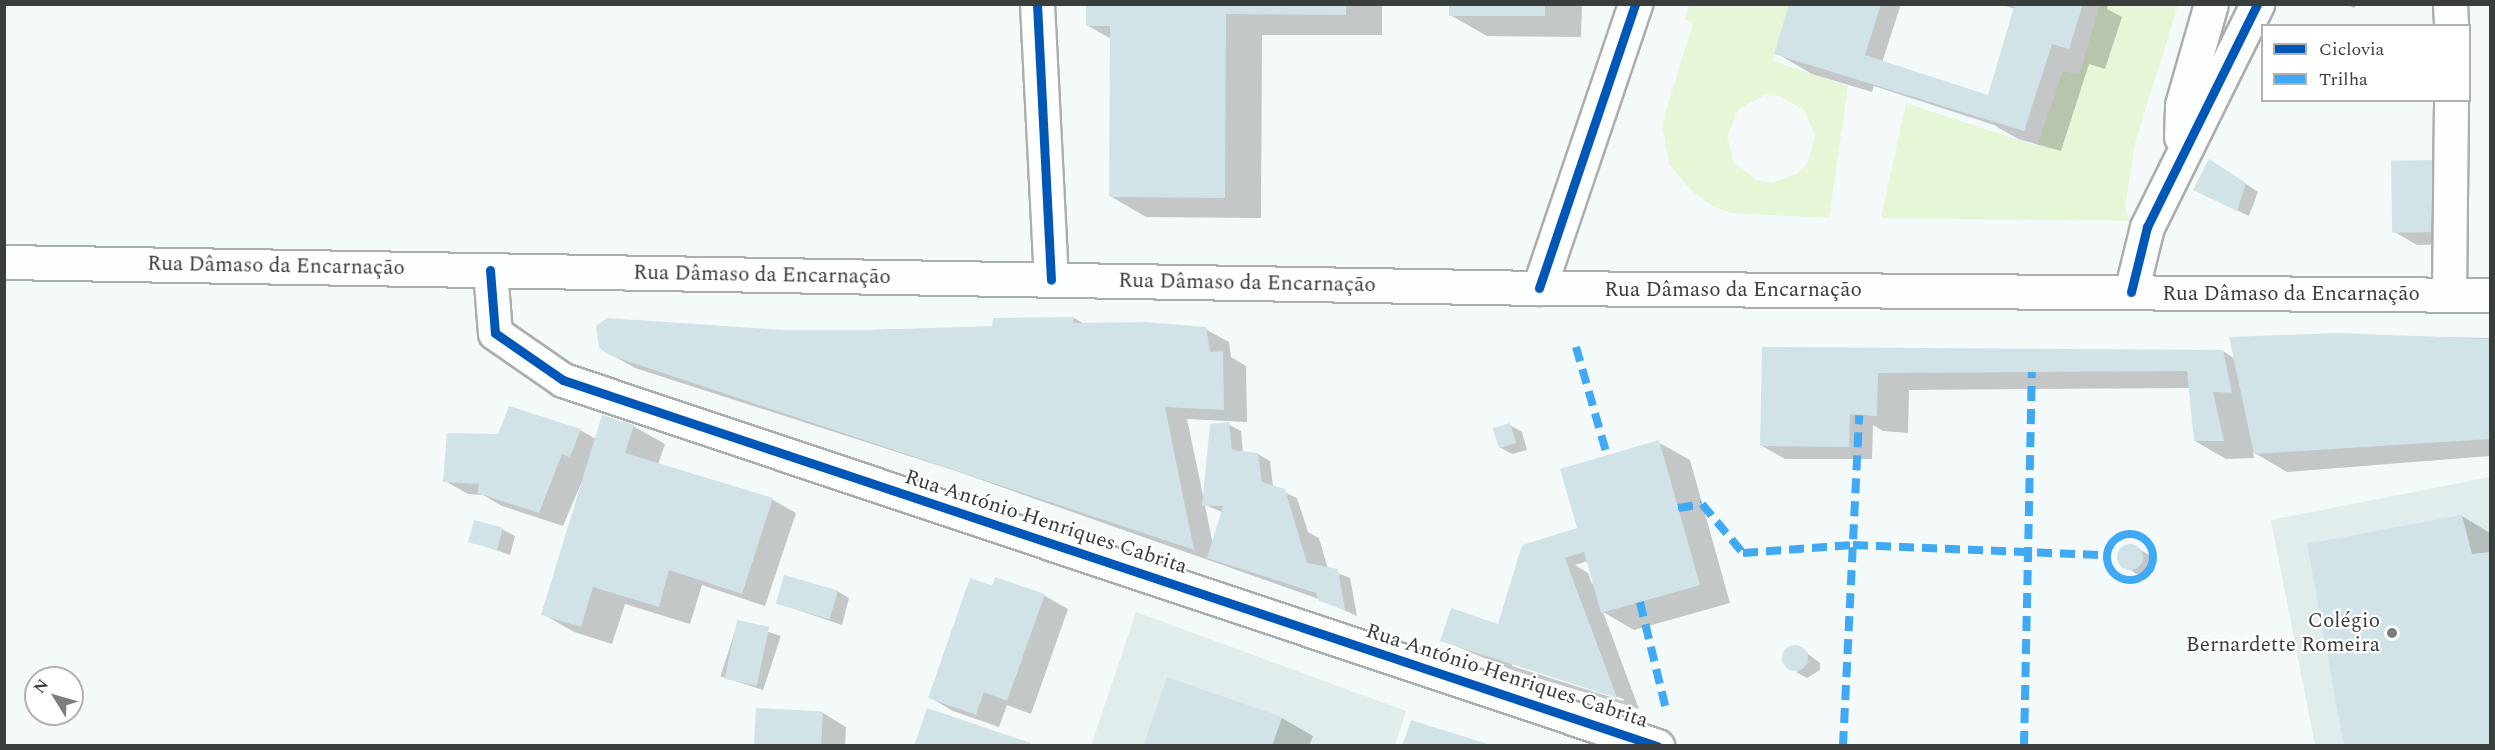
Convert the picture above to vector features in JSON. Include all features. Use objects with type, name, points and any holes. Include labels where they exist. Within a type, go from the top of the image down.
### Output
[{"type":"street","points":[[1037,4],[1051,280]]},
{"type":"street","points":[[1539,288],[1635,4]]},
{"type":"street","points":[[2180,160],[2182,105],[2211,4]]},
{"type":"street","points":[[2131,292],[2147,227],[2257,4]]},
{"type":"street","points":[[2450,4],[2451,24]]},
{"type":"street","points":[[2449,295],[2451,102]]},
{"type":"street","name":"Rua Dâmaso da Encarnação","points":[[4,262],[1539,288],[2490,295]]},
{"type":"street","name":"Rua António Henriques Cabrita","points":[[490,270],[495,333],[562,380],[1657,746]]},
{"type":"shaded area","name":"Colégio Bernardette Romeira","points":[[2490,477],[2490,745],[2315,745],[2271,520]]},
{"type":"shaded area","points":[[1136,612],[1406,711],[1395,745],[1091,746]]},
{"type":"green space","points":[[1689,5],[1789,5],[1773,61],[1848,86],[1829,218],[1732,213],[1712,206],[1690,189],[1669,164],[1662,124],[1693,23],[1685,19]],"holes":[[[1765,95],[1779,96],[1804,110],[1815,136],[1807,164],[1797,174],[1771,183],[1756,180],[1734,163],[1727,136],[1739,109]]]},
{"type":"green space","points":[[2100,5],[2178,5],[2135,143],[2125,207],[2130,221],[1881,218],[1906,103],[2037,146],[2063,71],[2079,75]]},
{"type":"building","points":[[1086,4],[1346,4],[1346,15],[1226,14],[1225,198],[1109,197],[1110,26],[1086,26]]},
{"type":"building","points":[[1449,4],[1545,4],[1545,16],[1449,16]]},
{"type":"building","points":[[1789,4],[1881,4],[1865,55],[1988,95],[2014,7],[2008,4],[2083,4],[2069,49],[2052,44],[2024,131],[1774,54]]},
{"type":"building","points":[[2209,159],[2246,183],[2237,211],[2193,190]]},
{"type":"building","points":[[2436,160],[2437,232],[2392,233],[2391,161]]},
{"type":"building","points":[[1074,317],[1073,323],[1145,322],[1206,327],[1210,352],[1223,351],[1224,410],[1165,407],[1194,550],[609,355],[599,348],[596,326],[607,318],[784,330],[872,330],[992,326],[993,318]]},
{"type":"building","points":[[2338,333],[2490,339],[2490,439],[2254,454],[2229,337]]},
{"type":"building","points":[[1762,347],[2223,350],[2232,393],[2213,392],[2224,441],[2194,441],[2187,371],[1878,373],[1877,416],[1850,414],[1849,447],[1760,446]]},
{"type":"building","points":[[509,406],[581,429],[570,457],[562,454],[539,513],[477,493],[479,484],[443,482],[447,433],[498,434]]},
{"type":"building","points":[[602,415],[634,425],[625,453],[773,498],[742,594],[669,570],[659,607],[593,587],[581,627],[541,615]]},
{"type":"building","points":[[1229,422],[1232,450],[1258,453],[1262,482],[1285,489],[1307,563],[1338,569],[1345,610],[1319,601],[1316,593],[1207,558],[1223,506],[1202,506],[1210,424]]},
{"type":"building","points":[[1510,423],[1516,443],[1499,448],[1493,428]]},
{"type":"building","points":[[1659,440],[1700,585],[1601,613],[1584,552],[1565,558],[1617,698],[1440,641],[1451,608],[1498,624],[1522,545],[1577,528],[1560,469]]},
{"type":"building","name":"Colégio Bernardette Romeira","points":[[2462,515],[2472,554],[2490,552],[2490,746],[2344,746],[2307,544]]},
{"type":"building","points":[[474,520],[503,528],[497,550],[468,542]]},
{"type":"building","points":[[2130,544],[2140,547],[2143,557],[2140,567],[2130,570],[2120,567],[2117,557],[2120,547]]},
{"type":"building","points":[[784,575],[838,590],[830,619],[776,604]]},
{"type":"building","points":[[995,577],[1045,594],[1007,701],[984,692],[976,715],[928,698],[970,578],[993,586]]},
{"type":"building","points":[[737,620],[769,627],[757,686],[725,679]]},
{"type":"building","points":[[1795,645],[1804,649],[1808,658],[1804,667],[1795,671],[1786,667],[1782,658],[1786,649]]},
{"type":"building","points":[[1167,677],[1282,717],[1272,746],[1143,746]]},
{"type":"building","points":[[756,708],[823,712],[821,746],[754,746]]},
{"type":"building","points":[[927,708],[1031,743],[1031,746],[914,746]]},
{"type":"building","points":[[1411,720],[1491,745],[1402,746]]},
{"type":"marked path","points":[[1576,347],[1607,455]]},
{"type":"marked path","points":[[2024,746],[2032,372]]},
{"type":"marked path","points":[[1843,746],[1859,415]]},
{"type":"marked path","points":[[1678,508],[1702,504],[1743,553],[1853,545],[2106,555]]},
{"type":"marked path","points":[[2130,534],[2139,535],[2146,541],[2152,548],[2153,557],[2152,566],[2146,573],[2139,579],[2130,580],[2121,579],[2114,573],[2108,566],[2107,557],[2108,548],[2114,541],[2121,535],[2130,534]]},
{"type":"marked path","points":[[1640,602],[1667,714]]},
{"type":"cycle path","points":[[1037,4],[1051,280]]},
{"type":"cycle path","points":[[1539,288],[1635,4]]},
{"type":"cycle path","points":[[2131,292],[2147,227],[2257,4]]},
{"type":"cycle path","points":[[490,270],[495,333],[563,380],[1657,746]]},
{"type":"place","name":"Colégio Bernardette Romeira","points":[[2392,633]]}]
